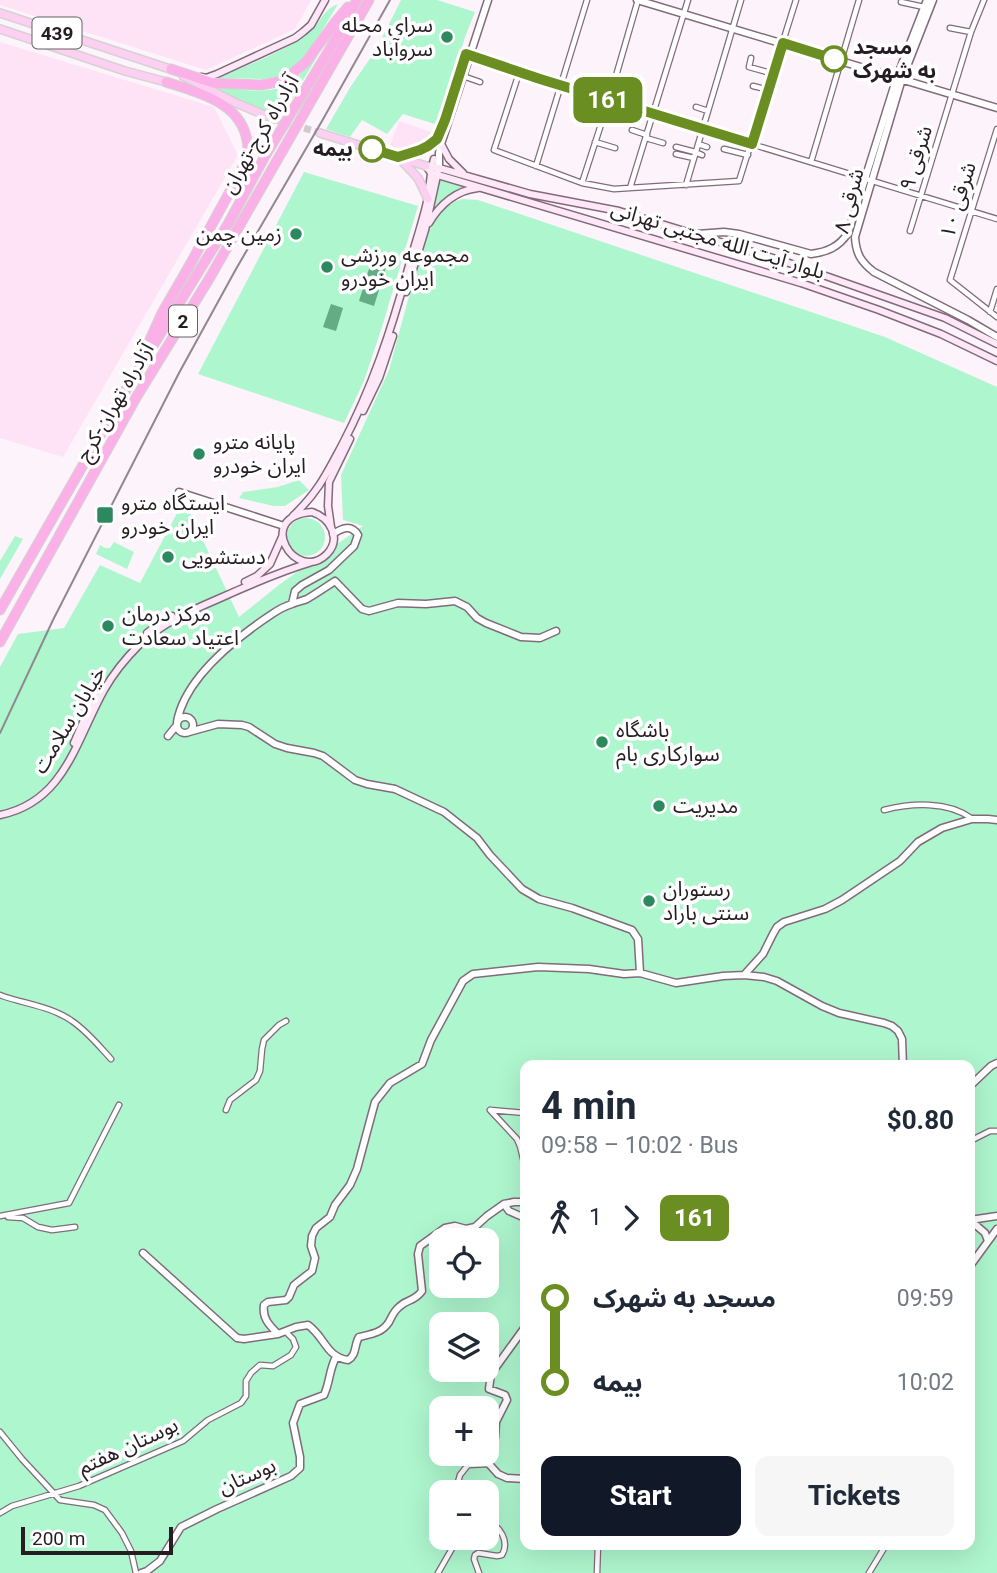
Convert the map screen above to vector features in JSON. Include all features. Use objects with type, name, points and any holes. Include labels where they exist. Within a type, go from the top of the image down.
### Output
[{"type":"highway","points":[[171,69],[213,83],[261,85],[283,81],[306,62],[355,0]]},
{"type":"highway","name":"آزادراه کرج-تهران","points":[[0,610],[130,383],[197,278],[355,0]]},
{"type":"highway","name":"آزادراه تهران-کرج","points":[[0,642],[137,396],[209,279],[369,0]]},
{"type":"highway","points":[[130,383],[162,313],[240,173],[248,146],[244,129],[227,108],[193,91],[166,82]]},
{"type":"main road","points":[[193,76],[206,78],[217,74],[295,37],[311,24],[325,0]]},
{"type":"main road","name":"439","points":[[0,14],[171,69],[244,107],[274,119]]},
{"type":"main road","name":"439","points":[[1,29],[166,82]]},
{"type":"main road","points":[[110,66],[115,51]]},
{"type":"main road","points":[[398,157],[409,155],[437,139],[445,120]]},
{"type":"main road","points":[[320,133],[433,168]]},
{"type":"main road","points":[[441,144],[454,166],[467,176]]},
{"type":"main road","points":[[398,157],[418,178],[428,199]]},
{"type":"main road","points":[[433,168],[425,230],[388,354],[329,482],[328,506],[333,542],[319,560],[304,561],[291,555],[284,543],[284,526],[322,484],[377,370],[428,199],[433,168]]},
{"type":"main road","name":"بلوار آیت الله مجتبی تهرانی","points":[[433,168],[530,194],[619,211],[789,263],[945,318],[997,344]]},
{"type":"main road","name":"بلوار آیت الله مجتبی تهرانی","points":[[433,168],[485,188],[827,292],[941,334],[997,361]]},
{"type":"main road","points":[[425,230],[433,216],[457,193],[485,188]]},
{"type":"main road","points":[[293,516],[312,512],[320,515],[332,531]]},
{"type":"main road","name":"خیابان سلامت","points":[[0,814],[35,797],[50,784],[67,760],[108,677],[152,628],[257,576],[270,564],[282,537]]},
{"type":"main road","name":"خیابان سلامت","points":[[86,721],[121,666],[153,633],[184,613],[258,580],[312,562]]},
{"type":"main road","points":[[0,649],[7,630]]},
{"type":"street","points":[[433,168],[445,120],[486,0]]},
{"type":"street","points":[[536,166],[587,0]]},
{"type":"street","points":[[582,183],[638,0],[997,108]]},
{"type":"street","points":[[630,188],[688,0]]},
{"type":"street","points":[[685,185],[741,0]]},
{"type":"street","points":[[519,72],[494,150],[582,183],[614,189],[739,181],[796,0]]},
{"type":"street","points":[[811,162],[859,0]]},
{"type":"street","points":[[899,78],[933,0]]},
{"type":"street","name":"۹ شرقی","points":[[910,231],[971,32],[984,0]]},
{"type":"street","points":[[899,78],[925,4],[901,2]]},
{"type":"street","points":[[950,28],[971,32]]},
{"type":"street","points":[[468,55],[997,219]]},
{"type":"street","points":[[751,58],[749,67],[774,74]]},
{"type":"street","points":[[461,76],[480,82]]},
{"type":"street","points":[[433,168],[461,76]]},
{"type":"street","name":"۸ شرقی","points":[[899,78],[869,179],[855,237],[856,248],[863,264],[874,272],[997,337]]},
{"type":"street","points":[[753,86],[769,90]]},
{"type":"street","points":[[696,107],[708,111]]},
{"type":"street","name":"۱۰ شرقی","points":[[990,312],[950,280],[997,129]]},
{"type":"street","points":[[632,131],[663,143]]},
{"type":"street","points":[[595,142],[615,148]]},
{"type":"street","points":[[698,144],[707,147]]},
{"type":"street","points":[[676,148],[695,155]]},
{"type":"street","points":[[724,149],[748,155]]},
{"type":"street","points":[[676,154],[702,155]]},
{"type":"street","name":"۸ شرقی","points":[[696,234],[738,234],[811,254],[823,253],[842,242],[848,233],[869,179]]},
{"type":"street","points":[[997,289],[990,312],[997,317]]},
{"type":"street","points":[[179,492],[284,526]]},
{"type":"street","points":[[292,604],[295,591],[329,570],[354,546],[358,535],[355,530],[349,528],[332,531]]},
{"type":"street","points":[[184,700],[192,729],[185,732],[178,730],[179,710],[184,700],[205,670],[274,613],[305,600],[335,581],[362,609],[369,611],[398,603],[455,601],[467,607],[477,618],[521,637],[541,638],[556,631]]},
{"type":"street","points":[[206,727],[182,717],[169,736],[228,724],[248,727],[275,744],[323,756],[355,779],[395,789],[444,812],[477,838],[522,889],[539,898],[632,930],[638,940],[640,973]]},
{"type":"street","points":[[884,810],[918,805],[941,806],[960,811],[972,819]]},
{"type":"street","points":[[744,975],[763,954],[777,927],[784,922],[825,909],[842,900],[900,861],[930,834],[972,819],[997,820]]},
{"type":"street","points":[[282,1333],[267,1322],[264,1305],[268,1301],[286,1300],[295,1285],[312,1271],[315,1258],[312,1236],[316,1228],[330,1217],[335,1205],[351,1185],[374,1102],[390,1083],[422,1065],[431,1040],[463,981],[473,974],[538,967],[589,969],[624,974],[640,973],[676,984],[744,975],[764,977],[839,1013],[892,1026],[902,1039],[903,1060]]},
{"type":"street","points":[[0,995],[70,1019],[85,1030],[111,1059]]},
{"type":"street","points":[[226,1110],[230,1100],[256,1080],[260,1071],[264,1040],[286,1021]]},
{"type":"street","points":[[975,1081],[997,1063]]},
{"type":"street","points":[[2,1216],[69,1203],[119,1105]]},
{"type":"street","points":[[520,1113],[490,1110],[517,1139],[520,1146]]},
{"type":"street","points":[[975,1139],[997,1131]]},
{"type":"street","points":[[143,1253],[237,1338],[282,1333],[308,1325],[336,1357],[348,1360],[352,1357],[359,1337],[380,1332],[398,1307],[416,1299],[422,1291],[418,1254],[420,1246],[446,1228],[475,1227],[504,1204],[520,1202]]},
{"type":"street","points":[[504,1204],[509,1211],[520,1216]]},
{"type":"street","points":[[2,1216],[23,1218],[38,1227],[52,1230],[75,1227]]},
{"type":"street","points":[[975,1219],[997,1216]]},
{"type":"street","points":[[975,1224],[985,1233],[988,1241]]},
{"type":"street","points":[[975,1259],[997,1229]]},
{"type":"street","name":"بوستان هفتم","points":[[0,1513],[12,1506],[55,1494],[116,1471],[183,1441],[208,1420],[241,1404],[246,1396],[246,1381],[251,1373],[260,1365],[273,1366],[291,1355],[296,1347],[293,1339],[282,1333]]},
{"type":"street","points":[[499,1416],[507,1400],[505,1395],[489,1389],[491,1374],[520,1334]]},
{"type":"street","name":"بوستان","points":[[139,1573],[147,1571],[160,1561],[181,1527],[291,1476],[300,1468],[293,1423],[300,1404],[324,1395],[329,1385],[329,1370],[336,1357]]},
{"type":"street","points":[[0,1432],[60,1500],[94,1505],[105,1510],[122,1533],[139,1573]]},
{"type":"street","points":[[491,1466],[498,1474],[507,1478],[520,1479]]},
{"type":"street","points":[[479,1573],[475,1555],[502,1555],[505,1549],[506,1543],[499,1530]]},
{"type":"street","points":[[438,1573],[451,1550]]},
{"type":"street","points":[[597,1573],[598,1550]]},
{"type":"street","points":[[869,1573],[883,1550]]},
{"type":"shaded area","points":[[0,0],[311,0],[295,29],[206,70],[0,5]]},
{"type":"shaded area","points":[[401,0],[437,0],[475,12],[438,125],[403,114],[387,134],[362,120],[350,137],[326,129],[376,50]]},
{"type":"shaded area","points":[[338,4],[302,64],[287,76],[213,80],[297,41],[312,30],[328,10]]},
{"type":"shaded area","points":[[0,42],[214,107],[238,155],[63,457],[0,438]]},
{"type":"shaded area","points":[[318,55],[281,117],[243,103],[213,86],[272,90],[294,80]]},
{"type":"shaded area","points":[[399,121],[431,134],[414,145],[400,148],[390,146]]},
{"type":"shaded area","name":"مجموعه ورزشی ایران خودرو","points":[[304,172],[418,206],[364,381],[344,423],[198,374]]},
{"type":"shaded area","points":[[440,179],[472,187],[448,195],[430,212]]},
{"type":"shaded area","points":[[478,200],[885,337],[997,387],[997,1573],[0,1573],[0,667],[18,634],[64,628],[100,565],[140,583],[184,500],[239,617],[280,584],[363,526],[343,520],[341,475],[389,370],[427,230],[442,210],[456,201]]},
{"type":"shaded area","points":[[373,256],[388,261],[374,306],[359,301]]},
{"type":"shaded area","points":[[331,304],[343,308],[336,331],[323,327]]},
{"type":"shaded area","points":[[299,480],[309,490],[285,506],[239,498],[243,492],[278,487]]},
{"type":"shaded area","points":[[306,518],[319,524],[325,537],[319,550],[306,556],[293,550],[287,537],[293,524]]},
{"type":"shaded area","points":[[15,536],[23,539],[0,579],[0,561]]},
{"type":"shaded area","points":[[114,542],[134,552],[127,569],[96,554],[100,545],[110,548]]},
{"type":"tunnel","points":[[274,119],[320,133]]},
{"type":"railway","points":[[0,733],[53,620],[179,373],[390,0]]},
{"type":"bus line","name":"161","points":[[372,149],[398,157],[420,150],[437,139],[466,54],[752,144],[783,43],[834,59]]},
{"type":"place","name":"سرای محله سروآباد","points":[[447,37]]},
{"type":"place","name":"مسجد به شهرک","points":[[834,59]]},
{"type":"place","name":"بیمه","points":[[372,149]]},
{"type":"place","name":"زمین چمن","points":[[296,234]]},
{"type":"place","name":"مجموعه ورزشی ایران خودرو","points":[[327,267]]},
{"type":"place","name":"پایانه مترو ایران خودرو","points":[[199,454]]},
{"type":"place","name":"ایستگاه مترو ایران خودرو","points":[[105,515]]},
{"type":"place","name":"دستشویی","points":[[168,557]]},
{"type":"place","name":"مرکز درمان اعتیاد سعادت","points":[[108,626]]},
{"type":"place","name":"باشگاه سوارکاری بام","points":[[602,742]]},
{"type":"place","name":"مدیریت","points":[[659,806]]},
{"type":"place","name":"رستوران سنتی باراد","points":[[649,901]]}]
